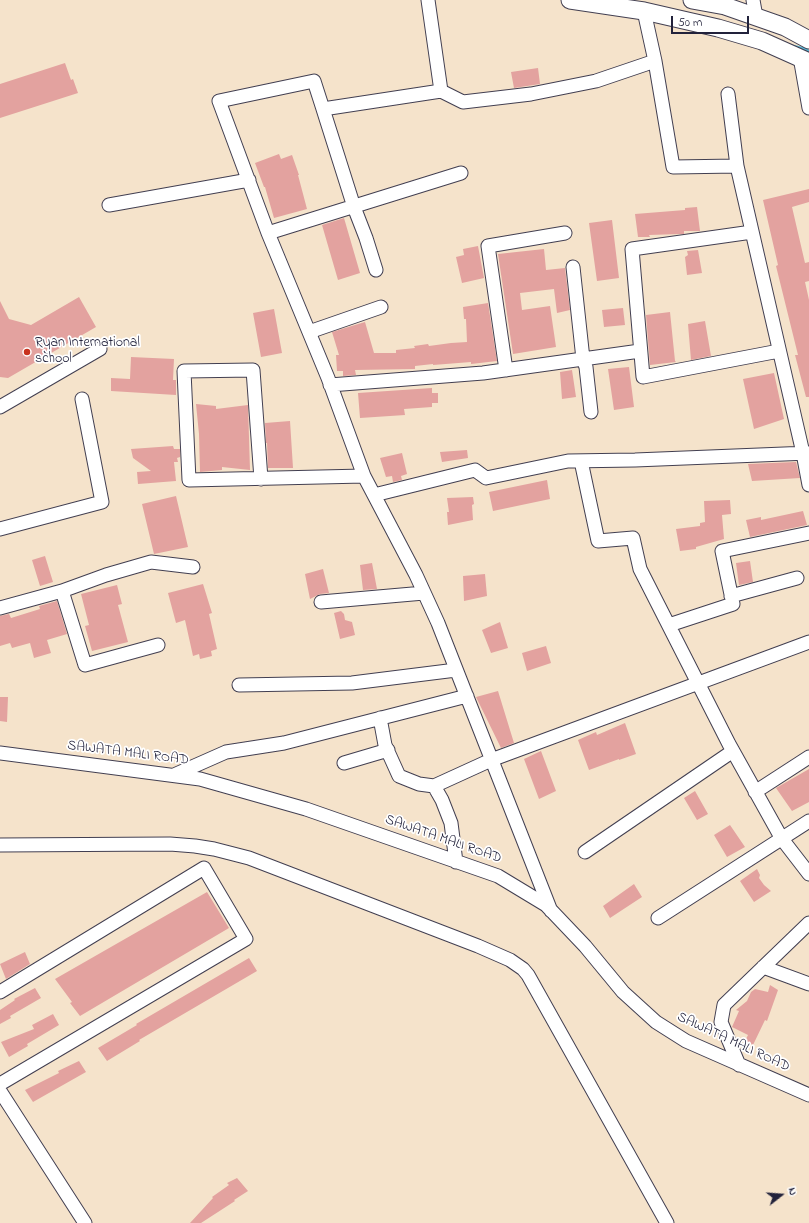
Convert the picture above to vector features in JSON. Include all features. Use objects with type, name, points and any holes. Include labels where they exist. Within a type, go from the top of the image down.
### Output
[{"type":"main road","points":[[570,0],[635,7],[718,28],[762,41],[805,60]]},
{"type":"main road","points":[[692,0],[725,6],[785,27],[809,40]]},
{"type":"street","points":[[428,0],[442,91]]},
{"type":"street","points":[[753,0],[756,17]]},
{"type":"street","points":[[635,7],[655,61],[673,167],[737,166]]},
{"type":"street","points":[[805,60],[809,108]]},
{"type":"street","points":[[323,109],[442,91],[463,102],[531,94],[596,81],[655,61]]},
{"type":"street","points":[[376,270],[354,207],[314,81],[219,100],[268,233],[330,385],[364,476],[416,575],[438,623],[551,910]]},
{"type":"street","points":[[728,94],[737,166],[780,351],[806,453],[809,485]]},
{"type":"street","points":[[268,233],[461,173]]},
{"type":"street","points":[[110,205],[249,180]]},
{"type":"street","points":[[752,232],[632,249],[643,377],[780,351]]},
{"type":"street","points":[[506,370],[488,246],[566,233]]},
{"type":"street","points":[[573,267],[583,359],[586,367],[591,412]]},
{"type":"street","points":[[309,332],[381,307]]},
{"type":"street","points":[[0,407],[100,350]]},
{"type":"street","points":[[330,385],[483,373],[640,351]]},
{"type":"street","points":[[261,479],[253,370],[184,371],[189,480],[261,479],[364,476]]},
{"type":"street","points":[[0,529],[102,502],[82,399]]},
{"type":"street","points":[[374,495],[475,470],[486,478],[568,461],[806,453]]},
{"type":"street","points":[[581,461],[598,541],[633,538],[640,568],[733,751],[782,839],[809,874]]},
{"type":"street","points":[[669,625],[733,604],[722,551],[809,533]]},
{"type":"street","points":[[0,608],[62,590],[106,574],[151,562],[193,567]]},
{"type":"street","points":[[731,596],[797,578]]},
{"type":"street","points":[[62,590],[84,665],[158,645]]},
{"type":"street","points":[[322,602],[424,593]]},
{"type":"street","points":[[380,718],[388,750],[399,776],[419,784],[434,786],[491,760],[809,642]]},
{"type":"street","points":[[239,685],[352,683],[456,670]]},
{"type":"street","points":[[173,776],[226,752],[284,743],[466,696]]},
{"type":"street","points":[[344,763],[388,750]]},
{"type":"street","points":[[585,852],[733,751]]},
{"type":"street","name":"SAWATA MALI ROAD","points":[[0,753],[200,779],[306,809],[498,876],[546,905],[586,946],[623,992],[656,1022],[686,1041],[809,1095]]},
{"type":"street","points":[[755,792],[809,757]]},
{"type":"street","points":[[434,786],[442,800],[451,823],[456,862]]},
{"type":"street","points":[[658,918],[809,821]]},
{"type":"street","points":[[0,845],[170,844],[214,849],[249,858],[510,960],[523,969],[528,975],[667,1223]]},
{"type":"street","points":[[0,992],[204,868],[246,939],[0,1084]]},
{"type":"street","points":[[739,1065],[721,1022],[724,1005],[809,923]]},
{"type":"street","points":[[763,967],[809,984]]},
{"type":"street","points":[[0,1091],[85,1223]]},
{"type":"building","points":[[65,63],[71,80],[73,79],[78,93],[0,118],[0,84]]},
{"type":"building","points":[[538,68],[540,84],[514,88],[511,72]]},
{"type":"building","points":[[279,154],[281,159],[292,155],[299,175],[307,209],[274,218],[265,187],[255,163]]},
{"type":"building","points":[[809,189],[809,202],[792,207],[805,263],[809,262],[809,281],[805,282],[809,300],[809,397],[806,397],[795,355],[798,355],[776,266],[778,265],[763,200]]},
{"type":"building","points":[[697,207],[700,231],[684,231],[684,234],[649,235],[650,237],[638,237],[635,214],[685,210],[685,208]]},
{"type":"building","points":[[344,218],[360,273],[338,280],[322,225]]},
{"type":"building","points":[[612,220],[619,278],[597,281],[589,223]]},
{"type":"building","points":[[478,246],[484,278],[462,283],[456,257],[464,255],[463,249]]},
{"type":"building","points":[[544,249],[546,270],[565,268],[570,310],[557,313],[554,289],[520,293],[522,310],[550,306],[556,347],[513,354],[498,254]]},
{"type":"building","points":[[698,250],[702,273],[687,275],[685,257],[688,255],[687,251]]},
{"type":"building","name":"Ryan International school","points":[[79,297],[96,327],[8,378],[0,377],[0,301],[9,319],[31,325]]},
{"type":"building","points":[[488,303],[497,361],[471,364],[471,362],[433,364],[415,366],[415,369],[355,370],[356,375],[343,376],[343,371],[337,371],[336,355],[339,355],[332,332],[365,322],[374,353],[396,353],[396,350],[415,348],[414,346],[428,344],[429,346],[467,342],[466,319],[464,319],[463,307]]},
{"type":"building","points":[[623,308],[625,325],[604,327],[602,310]]},
{"type":"building","points":[[274,309],[282,353],[261,357],[253,313]]},
{"type":"building","points":[[670,312],[676,362],[650,365],[646,315]]},
{"type":"building","points":[[705,321],[711,356],[691,360],[688,324]]},
{"type":"building","points":[[131,357],[174,359],[173,380],[176,380],[176,395],[111,391],[111,378],[130,379]]},
{"type":"building","points":[[629,367],[634,407],[614,410],[608,369]]},
{"type":"building","points":[[572,370],[576,397],[562,399],[560,372]]},
{"type":"building","points":[[774,373],[784,419],[754,429],[743,379]]},
{"type":"building","points":[[432,388],[432,393],[438,393],[438,403],[432,403],[432,407],[404,409],[405,415],[360,418],[358,393]]},
{"type":"building","points":[[196,404],[216,406],[216,409],[248,405],[250,470],[222,467],[222,470],[200,472],[199,434]]},
{"type":"building","points":[[290,421],[293,468],[268,468],[265,423]]},
{"type":"building","points":[[173,446],[174,449],[180,449],[180,457],[177,458],[178,462],[174,462],[176,481],[138,484],[137,472],[151,471],[133,458],[131,449]]},
{"type":"building","points":[[467,450],[468,458],[442,462],[440,452]]},
{"type":"building","points":[[402,453],[407,474],[401,476],[402,480],[393,482],[392,476],[386,477],[380,458]]},
{"type":"building","points":[[796,462],[800,478],[752,481],[748,464]]},
{"type":"building","points":[[547,480],[550,499],[493,511],[489,492]]},
{"type":"building","points":[[176,496],[188,547],[154,554],[142,504]]},
{"type":"building","points":[[473,497],[473,520],[448,525],[447,512],[449,512],[447,498]]},
{"type":"building","points":[[730,500],[731,514],[722,515],[724,539],[696,547],[696,549],[680,551],[676,529],[700,526],[700,523],[705,522],[704,501]]},
{"type":"building","points":[[803,511],[807,525],[750,537],[746,520],[761,517],[761,520]]},
{"type":"building","points":[[45,556],[53,582],[40,586],[32,560]]},
{"type":"building","points":[[750,561],[753,582],[739,585],[736,563]]},
{"type":"building","points":[[372,563],[377,589],[363,590],[360,565]]},
{"type":"building","points":[[323,569],[329,593],[320,594],[310,599],[305,574]]},
{"type":"building","points":[[485,574],[487,596],[464,601],[463,576]]},
{"type":"building","points":[[203,584],[212,613],[209,614],[217,649],[211,651],[212,656],[200,659],[199,654],[193,656],[185,620],[176,623],[168,593]]},
{"type":"building","points":[[117,585],[122,604],[118,605],[128,642],[92,651],[85,626],[89,625],[81,594]]},
{"type":"building","points":[[57,601],[67,634],[47,640],[51,653],[34,658],[30,643],[12,648],[10,643],[0,646],[0,616],[9,614],[11,618],[40,609],[39,606]]},
{"type":"building","points":[[341,611],[344,614],[345,620],[352,622],[355,635],[340,639],[334,613]]},
{"type":"building","points":[[500,622],[508,648],[491,653],[482,630]]},
{"type":"building","points":[[546,646],[551,663],[527,671],[522,653]]},
{"type":"building","points":[[498,691],[514,743],[501,748],[476,697]]},
{"type":"building","points":[[0,697],[8,697],[7,722],[0,721]]},
{"type":"building","points":[[625,723],[636,754],[589,770],[578,740],[596,732],[597,735]]},
{"type":"building","points":[[541,751],[556,791],[539,799],[524,759]]},
{"type":"building","points":[[809,769],[809,802],[792,811],[776,788]]},
{"type":"building","points":[[695,791],[708,814],[697,820],[684,798]]},
{"type":"building","points":[[730,825],[745,847],[727,857],[714,835]]},
{"type":"building","points":[[757,869],[760,875],[759,878],[771,891],[754,902],[740,881]]},
{"type":"building","points":[[634,884],[642,897],[610,918],[603,906]]},
{"type":"building","points":[[207,892],[229,928],[80,1016],[70,1003],[72,1002],[55,979]]},
{"type":"building","points":[[25,952],[30,964],[6,979],[0,964]]},
{"type":"building","points":[[249,958],[257,971],[139,1040],[140,1041],[107,1061],[98,1048],[137,1025],[136,1024]]},
{"type":"building","points":[[770,985],[778,990],[767,1021],[765,1020],[753,1045],[745,1041],[748,1035],[732,1027],[739,1011],[736,1010],[747,1001],[751,992],[755,989],[768,992]]},
{"type":"building","points":[[35,988],[41,998],[10,1016],[11,1018],[0,1024],[0,1010],[15,1000],[14,999]]},
{"type":"building","points":[[53,1014],[59,1025],[27,1044],[28,1046],[9,1057],[1,1042],[34,1029],[32,1025]]},
{"type":"building","points":[[79,1061],[86,1072],[33,1102],[25,1090]]},
{"type":"building","points":[[237,1178],[248,1191],[201,1223],[190,1223],[213,1198],[212,1197],[229,1185],[227,1183]]},
{"type":"waterway","points":[[792,46],[805,49],[809,52]]},
{"type":"place","name":"Ryan International school","points":[[27,352]]}]
